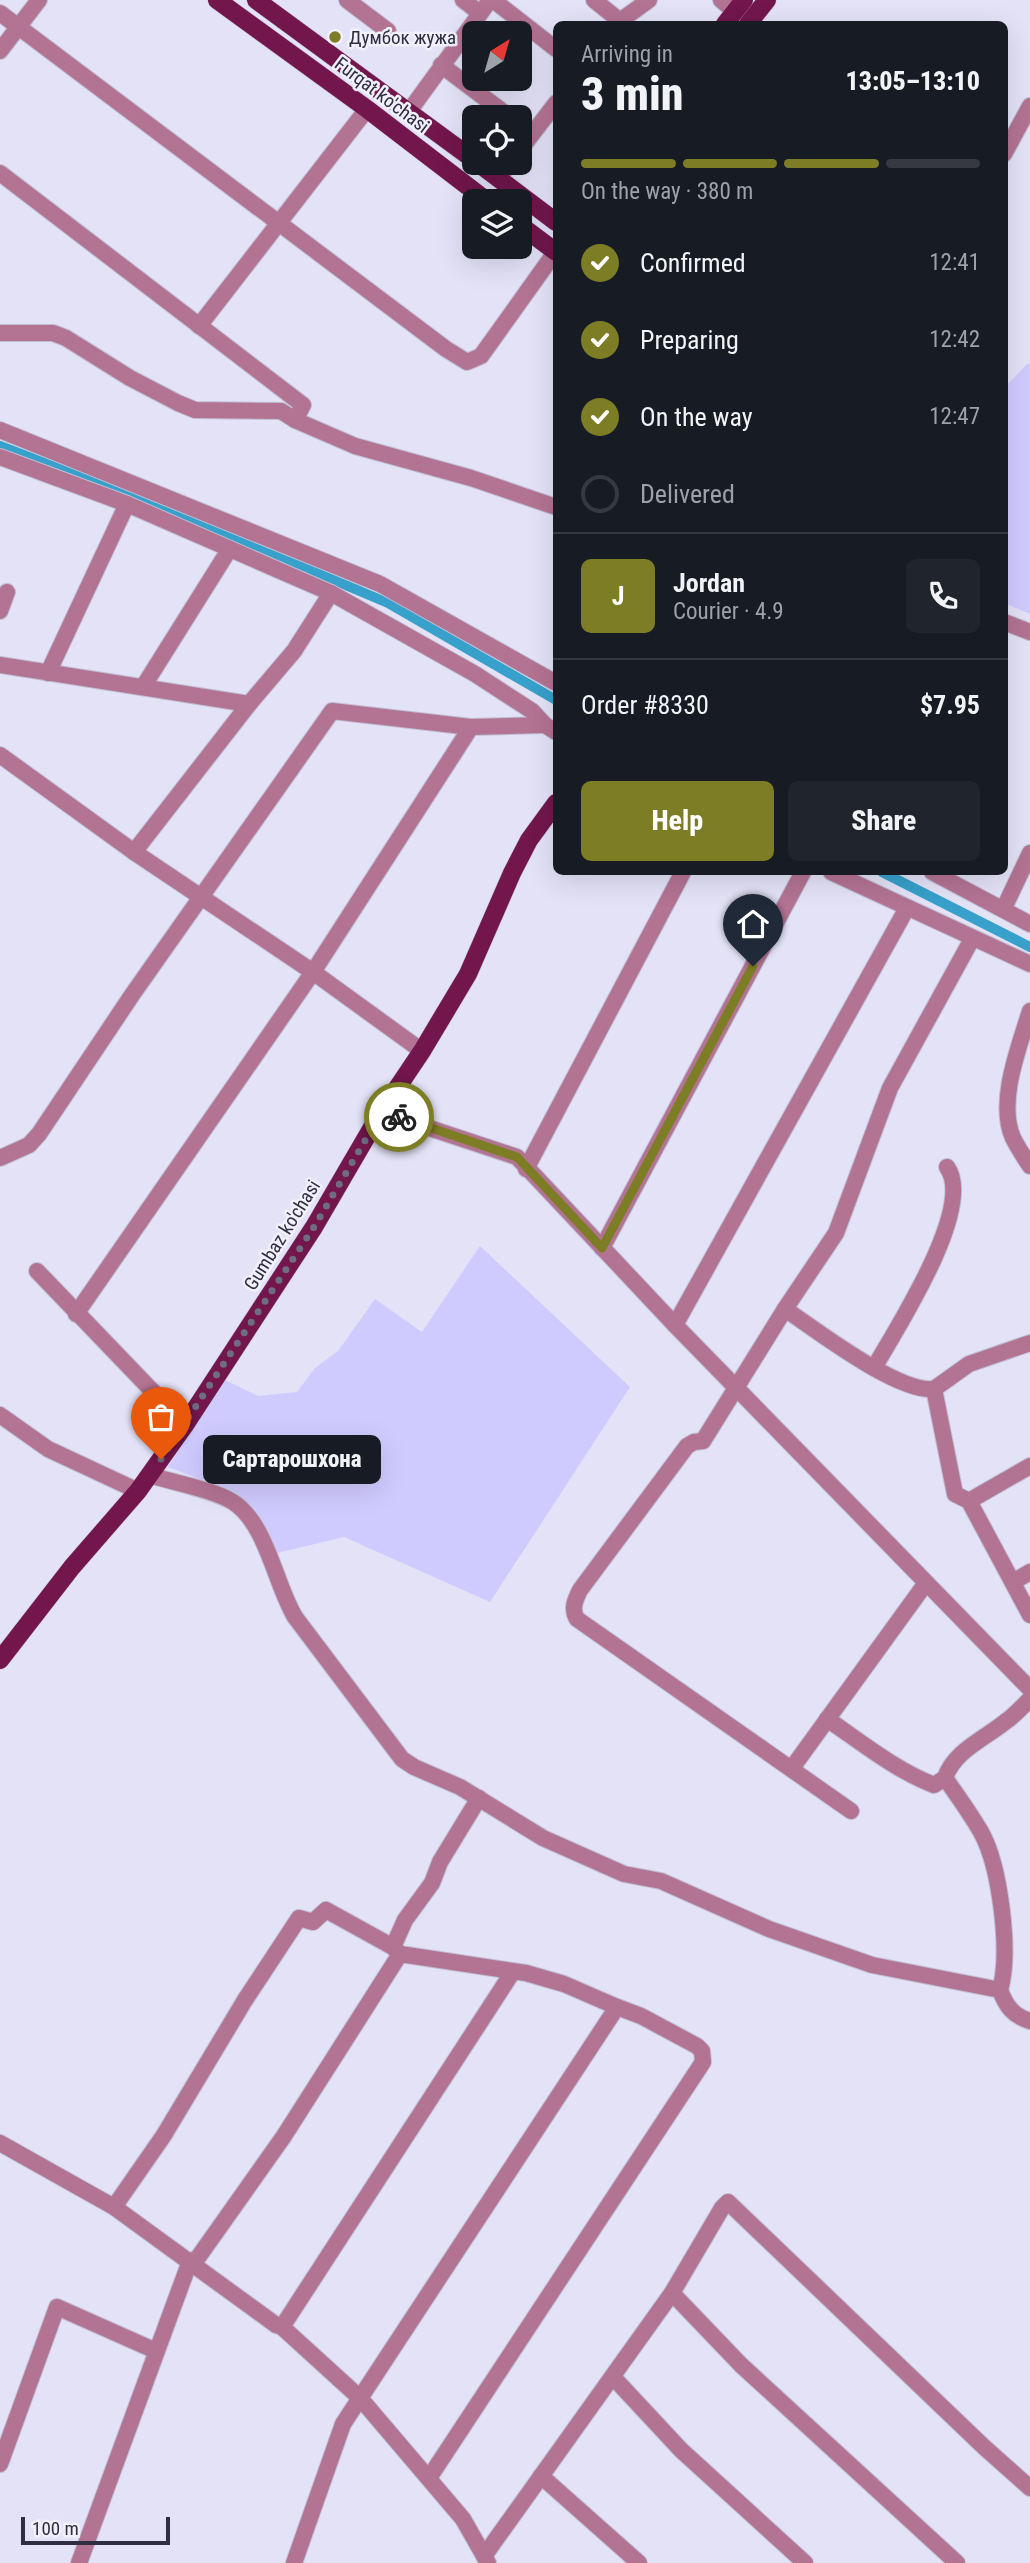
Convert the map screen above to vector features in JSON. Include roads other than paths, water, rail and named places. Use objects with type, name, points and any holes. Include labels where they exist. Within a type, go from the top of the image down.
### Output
[{"type":"main road","name":"Furqat ko'chasi","points":[[216,0],[367,109],[471,189]]},
{"type":"main road","name":"Furqat ko'chasi","points":[[256,0],[462,150]]},
{"type":"main road","points":[[735,12],[767,0]]},
{"type":"main road","name":"Furqat ko'chasi","points":[[495,175],[553,220]]},
{"type":"main road","points":[[532,234],[553,249]]},
{"type":"main road","name":"Gumbaz ko'chasi","points":[[1,1656],[72,1567],[138,1491],[185,1426],[314,1227],[468,974],[529,840],[553,807]]},
{"type":"street","points":[[0,51],[39,0]]},
{"type":"street","points":[[347,0],[388,30]]},
{"type":"street","points":[[463,0],[488,4],[553,47]]},
{"type":"street","points":[[594,0],[618,21]]},
{"type":"street","points":[[623,21],[649,0]]},
{"type":"street","points":[[410,110],[488,4]]},
{"type":"street","points":[[0,13],[279,225],[467,362],[481,356],[553,255]]},
{"type":"street","points":[[442,65],[494,105]]},
{"type":"street","points":[[532,124],[553,106]]},
{"type":"street","points":[[1008,147],[1030,106]]},
{"type":"street","points":[[199,326],[367,109]]},
{"type":"street","points":[[0,173],[303,405],[295,420]]},
{"type":"street","points":[[0,333],[53,333],[66,338],[130,378],[178,404],[195,410],[281,411],[295,420],[355,446],[471,478],[553,506]]},
{"type":"street","points":[[0,430],[380,584],[553,682]]},
{"type":"street","points":[[0,457],[127,505],[331,593],[475,674],[532,711],[551,729]]},
{"type":"street","points":[[48,673],[127,505]]},
{"type":"street","points":[[143,687],[229,550]]},
{"type":"street","points":[[0,611],[7,592]]},
{"type":"street","points":[[134,852],[294,652],[331,593]]},
{"type":"street","points":[[1008,624],[1030,632]]},
{"type":"street","points":[[0,666],[250,704]]},
{"type":"street","points":[[0,1158],[29,1144],[39,1134],[201,895],[332,711],[471,727],[551,729]]},
{"type":"street","points":[[76,1314],[313,972],[471,727]]},
{"type":"street","points":[[0,755],[134,852],[313,972],[422,1051]]},
{"type":"street","points":[[1004,908],[1030,853]]},
{"type":"street","points":[[526,1169],[682,875]]},
{"type":"street","points":[[602,1248],[801,875]]},
{"type":"street","points":[[837,875],[1030,964]]},
{"type":"street","points":[[938,875],[1030,924]]},
{"type":"street","points":[[675,1325],[907,908]]},
{"type":"street","points":[[851,1811],[577,1619],[574,1613],[575,1600],[687,1446],[703,1441],[735,1387],[836,1233],[890,1088],[972,939]]},
{"type":"street","points":[[1030,1011],[1014,1062],[1007,1108],[1012,1136],[1030,1166]]},
{"type":"street","points":[[382,1112],[517,1157],[675,1325],[1030,1689]]},
{"type":"street","points":[[874,1368],[924,1282],[952,1212],[953,1175],[947,1167]]},
{"type":"street","points":[[37,1271],[185,1426]]},
{"type":"street","points":[[785,1309],[874,1368],[916,1388],[934,1389],[970,1364],[1030,1343]]},
{"type":"street","points":[[934,1389],[953,1487],[958,1497],[970,1501],[1030,1615]]},
{"type":"street","points":[[0,1415],[48,1449],[138,1491]]},
{"type":"street","points":[[970,1501],[1030,1466]]},
{"type":"street","points":[[149,1475],[224,1498],[241,1508],[267,1549],[284,1599],[295,1617],[392,1748],[414,1767],[480,1798],[543,1838],[624,1874],[661,1881],[769,1929],[872,1965],[1000,1990]]},
{"type":"street","points":[[1013,1582],[1030,1572]]},
{"type":"street","points":[[792,1768],[926,1583]]},
{"type":"street","points":[[827,1719],[903,1770],[934,1785],[945,1778],[949,1766],[957,1757],[1007,1721],[1030,1699]]},
{"type":"street","points":[[945,1778],[982,1834],[996,1879],[1003,1926],[1004,1975],[1000,1990],[1009,2009],[1020,2018],[1030,2021]]},
{"type":"street","points":[[190,2261],[197,2259],[284,2136],[396,1950],[405,1920],[432,1883],[440,1862],[480,1798]]},
{"type":"street","points":[[114,2207],[164,2135],[245,2000],[299,1918],[313,1922],[326,1910],[396,1950],[512,1973],[526,1973],[564,1983],[641,2015],[702,2050],[703,2062],[429,2478]]},
{"type":"street","points":[[282,2327],[512,1973]]},
{"type":"street","points":[[294,2563],[343,2424],[617,2007]]},
{"type":"street","points":[[0,2143],[114,2207],[282,2327],[360,2398],[463,2519],[486,2559],[541,2476],[672,2293],[722,2208],[730,2203],[1030,2488]]},
{"type":"street","points":[[79,2563],[190,2261]]},
{"type":"street","points":[[672,2293],[741,2365],[957,2563]]},
{"type":"street","points":[[0,2464],[57,2307],[156,2351]]},
{"type":"street","points":[[613,2377],[681,2450],[805,2563]]},
{"type":"street","points":[[541,2476],[639,2563]]},
{"type":"waterway","points":[[0,446],[175,513],[388,603],[553,698]]},
{"type":"waterway","points":[[888,875],[1030,947]]},
{"type":"place","name":"Думбок жужа","points":[[335,37]]},
{"type":"place","name":"Сартарошхона","points":[[161,1459]]}]
